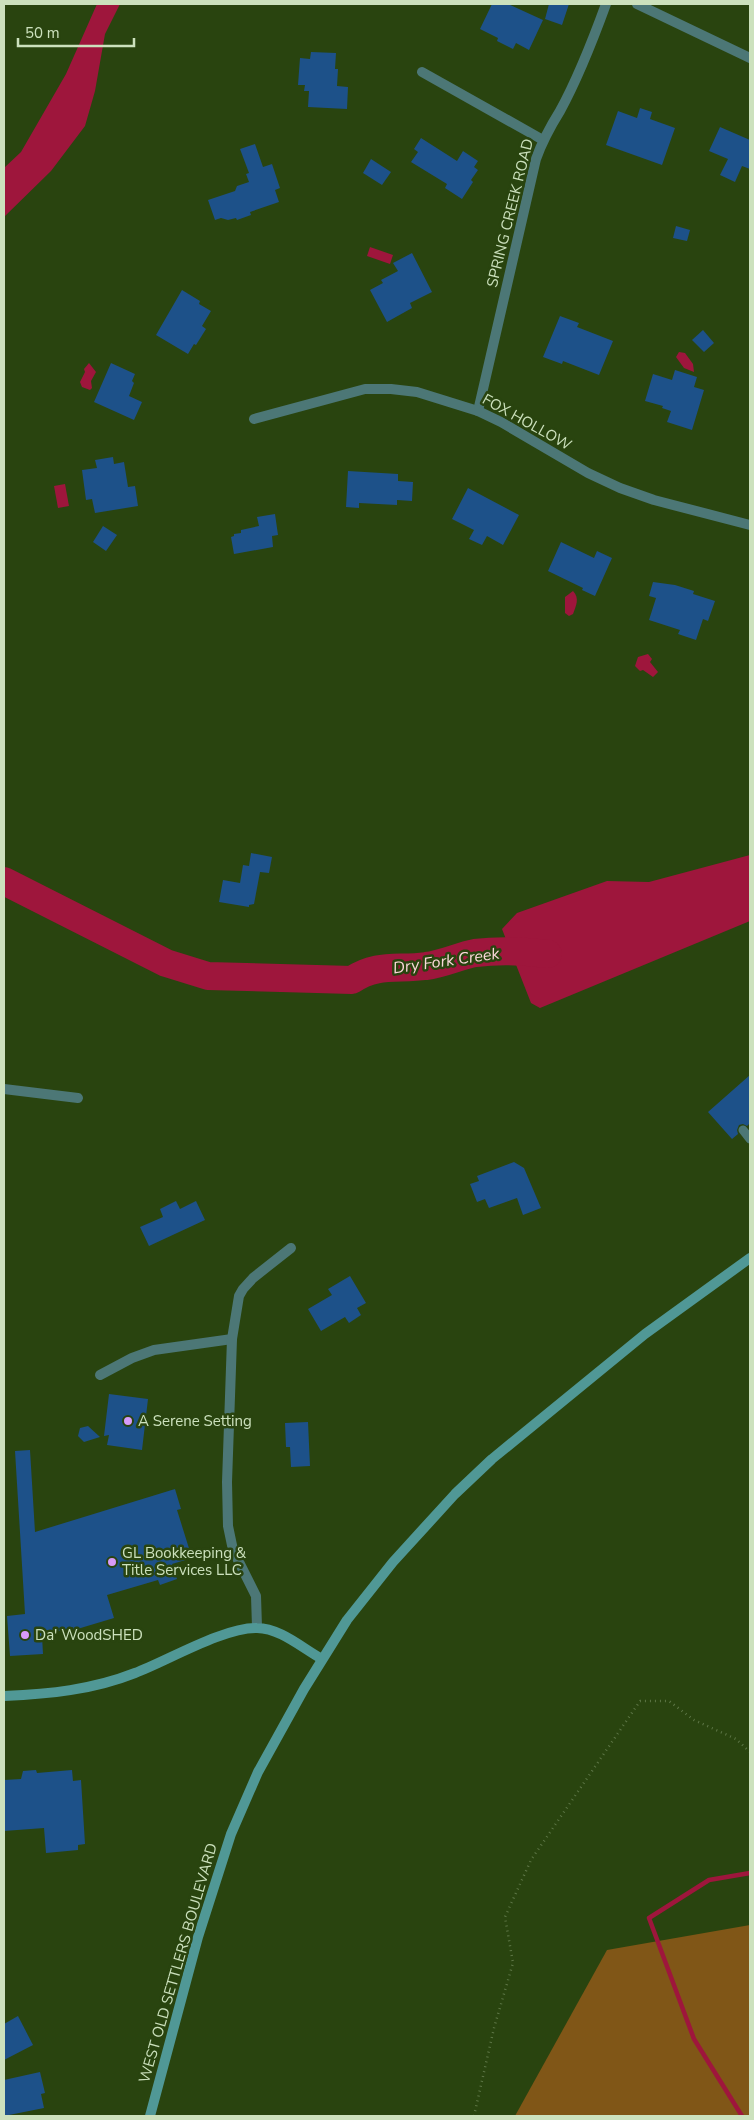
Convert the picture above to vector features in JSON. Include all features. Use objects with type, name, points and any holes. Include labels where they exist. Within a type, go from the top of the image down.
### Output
[{"type":"main road","name":"WEST OLD SETTLERS BOULEVARD","points":[[150,2116],[198,1937],[231,1834],[258,1772],[322,1659],[347,1620],[393,1562],[455,1494],[492,1459],[638,1340],[750,1258]]},
{"type":"main road","points":[[4,1696],[53,1694],[106,1684],[238,1630],[257,1628],[276,1633],[322,1659]]},
{"type":"street","name":"SPRING CREEK ROAD","points":[[478,411],[536,159],[543,140],[560,110],[606,4]]},
{"type":"street","points":[[637,4],[750,58]]},
{"type":"street","points":[[422,72],[543,140]]},
{"type":"street","name":"FOX HOLLOW","points":[[254,419],[365,389],[417,392],[478,411],[501,422],[588,473],[620,488],[654,500],[750,525]]},
{"type":"street","points":[[4,1089],[78,1098]]},
{"type":"street","points":[[257,1628],[256,1596],[233,1550],[228,1526],[227,1482],[232,1339],[240,1296],[243,1290],[253,1278],[291,1248]]},
{"type":"street","points":[[100,1375],[132,1358],[154,1350],[232,1339]]},
{"type":"lane","points":[[743,1130],[750,1139]]},
{"type":"path","points":[[474,2116],[494,2028],[513,1963],[505,1917],[531,1860],[640,1701],[669,1701],[694,1720],[736,1738],[750,1752]]},
{"type":"shaded area","points":[[97,4],[120,4],[105,34],[95,91],[85,126],[51,171],[4,217],[4,168],[21,152],[66,74]]},
{"type":"shaded area","points":[[370,247],[393,255],[390,264],[367,256]]},
{"type":"shaded area","points":[[679,352],[685,353],[693,364],[694,372],[684,368],[676,357]]},
{"type":"shaded area","points":[[89,363],[96,372],[91,381],[92,388],[90,390],[82,387],[80,382],[85,372],[84,369]]},
{"type":"shaded area","points":[[65,484],[69,506],[58,508],[54,486]]},
{"type":"shaded area","points":[[573,591],[577,602],[573,614],[569,616],[565,613],[565,597]]},
{"type":"shaded area","points":[[648,654],[652,659],[650,662],[658,672],[653,677],[643,670],[640,671],[635,666],[638,657]]},
{"type":"shaded area","points":[[750,855],[750,921],[540,1008],[531,1003],[502,929],[517,913],[607,881],[649,882]]},
{"type":"shaded area","points":[[750,1925],[750,2116],[515,2116],[607,1950]]},
{"type":"building","points":[[492,4],[508,4],[543,20],[529,50],[516,43],[513,49],[497,41],[498,38],[480,29]]},
{"type":"building","points":[[549,4],[569,4],[562,25],[545,19]]},
{"type":"building","points":[[311,52],[336,53],[335,69],[338,69],[337,86],[348,87],[347,109],[308,107],[309,91],[304,91],[305,85],[298,85],[300,58],[310,59]]},
{"type":"building","points":[[640,108],[652,112],[650,119],[675,128],[662,165],[606,145],[618,111],[637,118]]},
{"type":"building","points":[[720,127],[750,140],[750,169],[742,166],[735,182],[720,175],[728,159],[709,151]]},
{"type":"building","points":[[421,138],[457,161],[463,151],[478,161],[474,167],[478,170],[471,180],[473,182],[462,199],[445,188],[447,184],[411,162],[418,152],[414,149]]},
{"type":"building","points":[[255,144],[263,167],[272,164],[280,188],[275,190],[279,202],[250,212],[251,215],[237,220],[236,218],[228,220],[221,218],[215,220],[208,200],[235,191],[237,186],[249,182],[246,174],[249,173],[240,149]]},
{"type":"building","points":[[371,159],[391,172],[382,185],[363,173]]},
{"type":"building","points":[[676,226],[690,230],[687,241],[673,238]]},
{"type":"building","points":[[412,253],[432,292],[410,303],[412,308],[387,322],[370,290],[383,283],[381,280],[398,271],[393,263]]},
{"type":"building","points":[[182,290],[200,301],[199,304],[211,311],[202,326],[206,329],[188,354],[156,335]]},
{"type":"building","points":[[560,316],[579,323],[577,327],[613,341],[599,375],[563,361],[562,364],[543,357]]},
{"type":"building","points":[[703,330],[714,343],[704,352],[692,340]]},
{"type":"building","points":[[111,363],[135,374],[129,396],[142,402],[134,420],[94,402]]},
{"type":"building","points":[[675,370],[697,377],[694,387],[704,390],[692,430],[667,422],[671,411],[662,408],[663,406],[645,401],[653,374],[672,380]]},
{"type":"building","points":[[113,457],[114,464],[124,462],[128,487],[135,486],[138,506],[95,513],[92,499],[86,500],[82,470],[97,468],[95,460]]},
{"type":"building","points":[[348,471],[398,474],[398,481],[413,482],[412,501],[397,500],[397,505],[359,503],[359,508],[346,507]]},
{"type":"building","points":[[468,488],[519,515],[503,545],[487,536],[482,545],[469,539],[474,530],[452,519]]},
{"type":"building","points":[[275,514],[278,535],[272,536],[273,547],[234,554],[231,537],[234,534],[241,533],[241,530],[259,526],[257,517]]},
{"type":"building","points":[[103,526],[117,535],[106,551],[93,542]]},
{"type":"building","points":[[561,542],[594,558],[597,551],[612,558],[595,596],[548,571]]},
{"type":"building","points":[[653,582],[675,585],[694,591],[693,594],[715,601],[708,621],[703,619],[696,640],[678,634],[680,630],[649,620],[656,598],[649,596]]},
{"type":"building","points":[[251,853],[272,857],[269,873],[260,872],[254,904],[249,905],[249,907],[219,902],[223,880],[240,883],[243,865],[249,866]]},
{"type":"building","points":[[750,1075],[750,1123],[747,1126],[739,1125],[738,1134],[732,1139],[708,1112]]},
{"type":"building","points":[[514,1162],[524,1168],[541,1208],[523,1215],[517,1198],[489,1208],[485,1199],[477,1202],[470,1184],[479,1181],[477,1176]]},
{"type":"building","points":[[176,1201],[180,1209],[196,1201],[205,1220],[149,1246],[140,1227],[163,1217],[160,1209]]},
{"type":"building","points":[[350,1276],[366,1303],[357,1308],[361,1315],[349,1323],[345,1317],[321,1331],[308,1309],[332,1295],[328,1289]]},
{"type":"building","name":"A Serene Setting","points":[[109,1394],[148,1399],[142,1450],[107,1445],[109,1435],[104,1436]]},
{"type":"building","points":[[308,1422],[310,1466],[291,1467],[290,1447],[286,1447],[285,1423]]},
{"type":"building","points":[[88,1426],[100,1437],[84,1442],[78,1436],[80,1428]]},
{"type":"building","name":"GL Bookkeeping & Title Services LLC","points":[[30,1450],[35,1532],[175,1489],[181,1509],[177,1510],[192,1558],[172,1564],[177,1579],[160,1585],[158,1580],[107,1595],[114,1618],[74,1630],[73,1627],[42,1636],[43,1654],[10,1656],[7,1616],[25,1614],[15,1451]]},
{"type":"building","points":[[36,1770],[37,1773],[72,1770],[73,1781],[81,1780],[85,1844],[78,1845],[78,1850],[46,1853],[44,1828],[4,1831],[4,1780],[21,1779],[23,1771]]},
{"type":"building","points":[[18,2016],[33,2045],[4,2060],[4,2024]]},
{"type":"building","points":[[40,2072],[45,2093],[41,2094],[44,2108],[4,2116],[4,2080]]},
{"type":"waterway","name":"Dry Fork Creek","points":[[4,881],[166,963],[208,976],[352,980],[370,971],[379,969],[432,965],[475,953],[512,951],[548,954]]},
{"type":"waterway","points":[[742,2116],[694,2039],[649,1918],[709,1880],[750,1873]]},
{"type":"place","name":"A Serene Setting","points":[[128,1421]]},
{"type":"place","name":"GL Bookkeeping & Title Services LLC","points":[[112,1562]]},
{"type":"place","name":"Da' WoodSHED","points":[[25,1635]]}]
